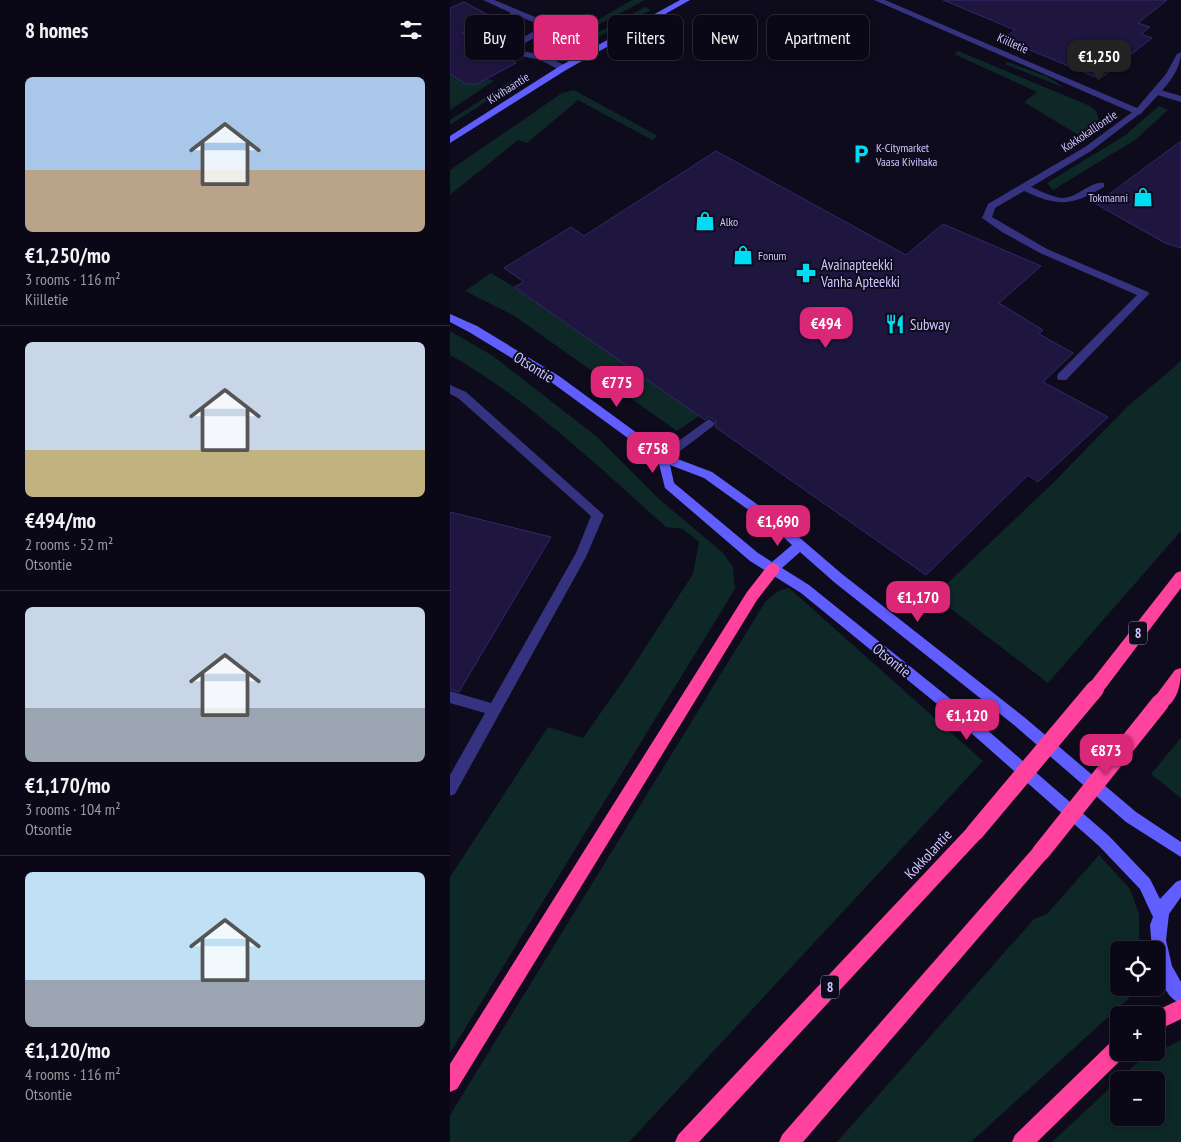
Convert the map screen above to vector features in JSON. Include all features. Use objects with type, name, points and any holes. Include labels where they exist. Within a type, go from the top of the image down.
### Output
[{"type":"highway","points":[[450,1082],[752,596],[773,569]]},
{"type":"highway","name":"Kokkolantie","points":[[685,1142],[975,832],[1095,689],[1181,577]]},
{"type":"highway","points":[[789,1142],[1041,852],[1181,675]]},
{"type":"highway","points":[[1165,1017],[1181,1009]]},
{"type":"highway","points":[[1022,1142],[1110,1057]]},
{"type":"main road","name":"Kivihaantie","points":[[450,140],[564,68],[686,0]]},
{"type":"main road","name":"Otsontie","points":[[450,318],[473,329],[555,379],[663,458],[708,475],[775,523],[838,578],[1019,721],[1131,817],[1181,850]]},
{"type":"main road","name":"Otsontie","points":[[663,458],[668,485],[754,557],[805,589],[958,713],[1104,841],[1145,884],[1160,915]]},
{"type":"main road","points":[[773,569],[800,545]]},
{"type":"main road","points":[[1181,887],[1166,902],[1160,915],[1158,927],[1159,954],[1171,982],[1181,996]]},
{"type":"street","points":[[487,0],[517,14]]},
{"type":"street","name":"Kiilletie","points":[[884,1],[1138,112]]},
{"type":"street","points":[[524,17],[549,26],[524,40]]},
{"type":"street","points":[[524,54],[543,58],[564,68]]},
{"type":"street","name":"Kokkokalliontie","points":[[1062,377],[1144,294],[1010,235],[987,218],[991,206],[1088,149],[1138,112],[1170,75],[1181,54]]},
{"type":"street","points":[[1157,92],[1181,99]]},
{"type":"street","points":[[1024,187],[1048,198],[1074,201],[1101,185]]},
{"type":"street","points":[[450,389],[462,395],[598,515],[582,554],[450,789]]},
{"type":"street","points":[[663,458],[709,423]]},
{"type":"street","points":[[450,697],[495,710]]},
{"type":"green space","points":[[632,0],[645,0],[617,15],[608,15],[608,19],[598,25],[598,20]]},
{"type":"green space","points":[[645,7],[651,10],[641,15],[630,15]]},
{"type":"green space","points":[[608,27],[608,32],[598,37],[598,33]]},
{"type":"green space","points":[[958,51],[1090,106],[1096,111],[1099,120],[1080,136],[1024,102],[1037,92],[954,54]]},
{"type":"green space","points":[[1008,62],[1048,77],[1065,88],[1005,64]]},
{"type":"green space","points":[[450,74],[469,83],[477,83],[488,79],[494,81],[450,110]]},
{"type":"green space","points":[[512,80],[513,84],[450,125],[450,120]]},
{"type":"green space","points":[[574,90],[658,136],[652,140],[578,100],[527,143],[518,140],[450,195],[450,170],[562,93]]},
{"type":"green space","points":[[1159,106],[1168,110],[1135,140],[1053,190],[1047,183],[1124,136]]},
{"type":"green space","points":[[491,273],[699,416],[677,431],[513,315],[465,291]]},
{"type":"green space","points":[[450,331],[493,356],[596,436],[660,500],[722,552],[733,567],[735,589],[450,1053],[450,877],[548,727],[583,738],[626,677],[693,574],[699,542],[683,529],[666,527],[589,458],[535,413],[507,392],[450,355]]},
{"type":"green space","points":[[1181,361],[1181,531],[1048,683],[934,596],[1053,483],[1127,407]]},
{"type":"green space","points":[[789,588],[983,761],[629,1142],[450,1142],[450,1115],[765,602],[778,591]]},
{"type":"green space","points":[[1181,738],[1181,798],[1151,774]]},
{"type":"green space","points":[[1099,855],[1130,889],[1139,914],[1139,941],[1110,941],[1110,996],[1131,996],[1120,1006],[1110,1006],[1110,1015],[971,1142],[837,1142],[1034,919],[1047,914]]},
{"type":"green space","points":[[1181,1040],[1181,1142],[1052,1142],[1110,1088],[1110,1126],[1165,1126],[1165,1071],[1128,1071],[1139,1061],[1165,1061],[1165,1048]]},
{"type":"building","points":[[943,0],[1167,0],[1138,23],[1150,27],[1141,34],[1152,38],[1100,79],[1003,39],[1015,30]]},
{"type":"building","points":[[464,2],[488,15],[465,15],[465,32],[462,33],[465,35],[465,60],[511,60],[516,63],[477,84],[466,84],[450,74],[450,8]]},
{"type":"building","name":"Tokmanni","points":[[1181,141],[1181,248],[1165,243],[1096,204]]},
{"type":"building","points":[[716,151],[906,255],[943,224],[1041,266],[999,303],[1043,330],[1039,334],[1073,353],[1043,382],[1108,417],[1038,482],[1028,475],[926,575],[715,427],[716,421],[709,417],[705,420],[514,287],[524,282],[504,268],[571,227],[584,236]]},
{"type":"building","points":[[450,512],[551,537],[459,692],[450,689]]},
{"type":"place","name":"K-Citymarket Vaasa Kivihaka","points":[[861,154]]},
{"type":"place","name":"Tokmanni","points":[[1143,197]]},
{"type":"place","name":"Alko","points":[[705,221]]},
{"type":"place","name":"Fonum","points":[[743,255]]},
{"type":"place","name":"Avainapteekki Vanha Apteekki","points":[[806,273]]},
{"type":"place","name":"Subway","points":[[895,324]]}]
